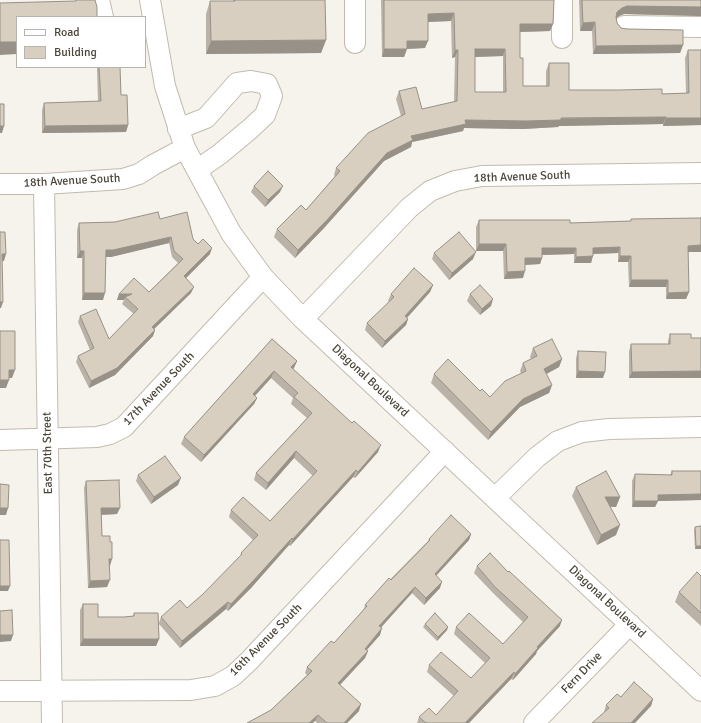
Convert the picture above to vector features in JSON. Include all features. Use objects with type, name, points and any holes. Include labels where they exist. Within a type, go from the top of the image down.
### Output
[{"type":"street","points":[[99,0],[103,16]]},
{"type":"street","name":"Diagonal Boulevard","points":[[150,0],[150,29],[165,86],[185,148],[231,233],[263,277],[303,319],[701,691]]},
{"type":"street","points":[[355,0],[355,43]]},
{"type":"street","points":[[562,0],[562,38]]},
{"type":"street","points":[[624,26],[701,27]]},
{"type":"street","points":[[178,129],[206,118],[237,83],[251,81],[267,84],[272,96],[265,115],[220,154],[197,170]]},
{"type":"street","name":"18th Avenue South","points":[[0,184],[44,184],[123,179],[139,174],[185,148]]},
{"type":"street","name":"18th Avenue South","points":[[303,319],[409,208],[430,191],[455,181],[482,176],[701,173]]},
{"type":"street","name":"East 70th Street","points":[[44,184],[52,723]]},
{"type":"street","name":"17th Avenue South","points":[[0,440],[97,437],[110,434],[124,427],[263,277]]},
{"type":"street","points":[[495,498],[536,457],[558,441],[582,432],[608,429],[701,427]]},
{"type":"street","name":"16th Avenue South","points":[[0,691],[191,690],[215,686],[233,676],[445,451]]},
{"type":"street","name":"Fern Drive","points":[[534,723],[630,624]]},
{"type":"building","points":[[95,0],[97,16],[16,16],[16,42],[0,42],[0,3]]},
{"type":"building","points":[[325,0],[326,40],[211,41],[210,1]]},
{"type":"building","points":[[384,0],[554,0],[553,24],[520,24],[520,58],[523,58],[523,86],[549,86],[549,63],[569,63],[569,90],[662,89],[662,94],[689,93],[688,50],[701,50],[701,118],[561,118],[561,120],[526,121],[465,120],[466,124],[411,136],[413,140],[387,153],[298,250],[277,229],[301,205],[306,210],[340,171],[336,168],[368,133],[405,114],[399,91],[416,87],[422,109],[457,101],[458,50],[455,50],[454,13],[428,14],[428,41],[407,41],[407,49],[384,49]],"holes":[[[475,49],[505,49],[506,92],[475,92]]]},
{"type":"building","points":[[582,0],[701,0],[701,7],[627,6],[617,12],[617,23],[621,28],[683,30],[683,45],[596,46],[595,22],[583,23]]},
{"type":"building","points":[[99,68],[120,68],[121,95],[127,95],[128,125],[45,126],[44,103],[101,101]]},
{"type":"building","points":[[0,104],[4,104],[4,126],[0,126]]},
{"type":"building","points":[[268,171],[283,186],[268,200],[254,186]]},
{"type":"building","points":[[158,212],[160,219],[187,212],[193,239],[198,244],[203,239],[212,248],[184,276],[194,287],[152,327],[155,330],[117,368],[91,381],[78,356],[94,348],[80,316],[96,309],[109,339],[138,309],[125,297],[132,294],[119,294],[134,278],[149,292],[183,259],[174,251],[171,237],[113,250],[106,250],[105,293],[84,293],[84,251],[80,251],[79,223],[115,222]]},
{"type":"building","points":[[701,218],[701,245],[688,246],[689,292],[668,293],[668,280],[631,280],[631,256],[620,256],[620,247],[593,248],[593,256],[576,257],[576,248],[542,248],[542,258],[525,258],[525,271],[507,272],[506,244],[479,244],[479,220],[570,220],[570,223],[631,221],[631,219]]},
{"type":"building","points":[[0,232],[5,232],[6,254],[2,254],[3,302],[0,302]]},
{"type":"building","points":[[459,232],[476,252],[452,273],[434,253]]},
{"type":"building","points":[[414,268],[433,285],[405,316],[408,319],[385,341],[367,323],[394,297],[391,294]]},
{"type":"building","points":[[480,285],[493,299],[482,309],[470,294]]},
{"type":"building","points":[[0,331],[15,331],[15,370],[9,370],[9,380],[0,380]]},
{"type":"building","points":[[670,334],[691,334],[691,338],[701,338],[701,371],[632,372],[631,344],[670,344]]},
{"type":"building","points":[[272,339],[297,361],[291,367],[352,423],[354,421],[381,445],[358,472],[356,470],[231,604],[228,602],[182,641],[161,617],[180,600],[187,608],[203,594],[242,554],[241,553],[258,535],[231,510],[243,497],[270,521],[317,471],[296,451],[268,483],[256,473],[312,413],[294,397],[298,393],[274,371],[253,394],[257,398],[204,455],[184,437]]},
{"type":"building","points":[[552,339],[562,359],[544,369],[552,385],[523,399],[491,432],[434,374],[448,359],[480,391],[482,389],[490,397],[505,381],[526,371],[523,363],[537,356],[533,348]]},
{"type":"building","points":[[578,351],[606,352],[605,372],[578,371]]},
{"type":"building","points":[[165,456],[181,478],[154,497],[138,475]]},
{"type":"building","points":[[606,471],[620,497],[605,497],[620,525],[601,535],[576,487]]},
{"type":"building","points":[[672,471],[701,471],[701,494],[658,495],[658,501],[634,501],[635,474],[672,475]]},
{"type":"building","points":[[119,480],[120,508],[101,508],[102,536],[110,536],[110,542],[112,542],[112,559],[109,559],[110,580],[90,581],[86,481]]},
{"type":"building","points":[[0,484],[9,485],[8,508],[0,508]]},
{"type":"building","points":[[451,515],[471,534],[435,574],[442,582],[426,598],[415,587],[379,626],[382,628],[365,649],[368,651],[338,683],[361,704],[344,723],[327,723],[318,715],[309,723],[247,723],[271,710],[312,671],[307,667],[331,641],[334,643],[367,606],[365,605],[389,578],[391,580],[430,540],[429,539]]},
{"type":"building","points":[[701,526],[701,546],[696,546],[695,527]]},
{"type":"building","points":[[0,540],[9,540],[10,586],[0,586]]},
{"type":"building","points":[[490,553],[508,572],[509,571],[562,620],[515,674],[514,672],[465,723],[426,723],[419,717],[429,708],[436,715],[458,691],[429,665],[441,652],[471,678],[490,658],[456,627],[469,613],[503,644],[528,617],[495,587],[477,566]]},
{"type":"building","points":[[697,572],[701,576],[701,613],[679,592]]},
{"type":"building","points":[[83,604],[98,604],[98,617],[124,617],[134,616],[134,613],[158,613],[159,639],[83,639]]},
{"type":"building","points":[[12,610],[13,635],[0,635],[0,611]]},
{"type":"building","points":[[435,613],[448,627],[438,637],[425,624]]},
{"type":"building","points":[[634,682],[653,699],[631,723],[592,723],[609,708],[606,705],[617,694],[621,697]]}]
